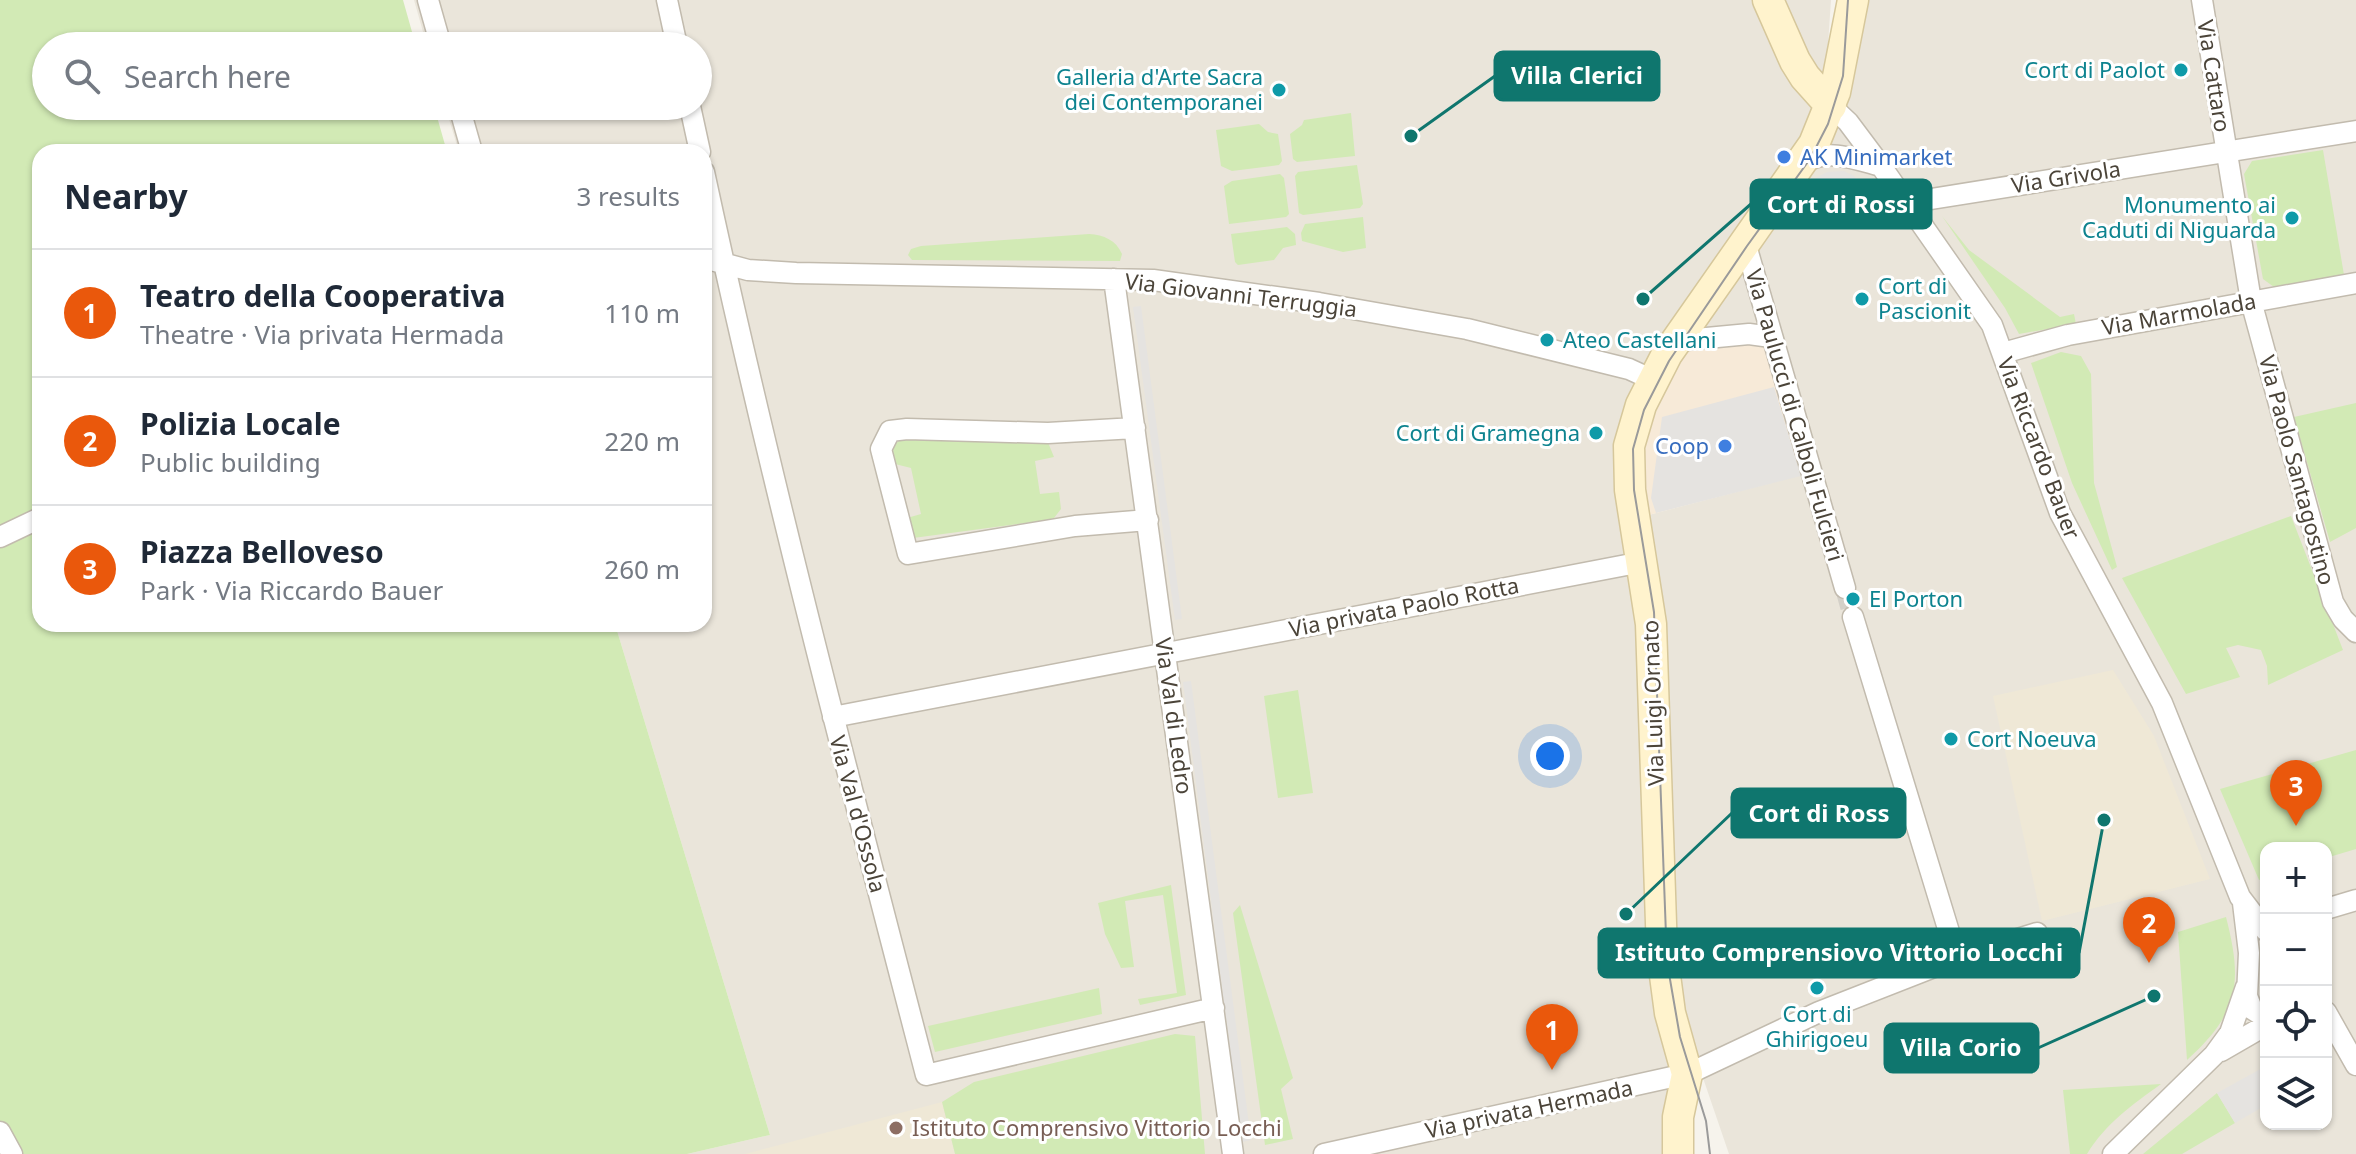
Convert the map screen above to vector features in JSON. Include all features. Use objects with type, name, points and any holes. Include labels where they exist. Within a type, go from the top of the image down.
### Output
[{"type":"main road","points":[[1768,0],[1795,61],[1831,106]]},
{"type":"main road","name":"Via Luigi Ornato","points":[[1687,1074],[1670,1013],[1662,953],[1651,624],[1630,490],[1628,460],[1632,430],[1653,380],[1675,341],[1814,144],[1831,106],[1853,0]]},
{"type":"main road","points":[[1678,1154],[1678,1117],[1687,1074]]},
{"type":"street","points":[[428,0],[437,32]]},
{"type":"street","points":[[667,0],[674,32]]},
{"type":"street","name":"Via Cattaro","points":[[2202,0],[2251,301]]},
{"type":"street","name":"Via Riccardo Bauer","points":[[1831,106],[1848,122],[1881,166],[1992,325],[2060,513],[2162,703],[2243,903]]},
{"type":"street","points":[[463,120],[470,144]]},
{"type":"street","points":[[693,120],[698,144]]},
{"type":"street","name":"Via Grivola","points":[[1906,203],[2356,131]]},
{"type":"street","points":[[1800,166],[1810,159],[1827,155],[1881,166]]},
{"type":"street","name":"Via Val d'Ossola","points":[[712,210],[833,717],[926,1075],[1214,1008]]},
{"type":"street","name":"Via Paulucci di Calboli Fulcieri","points":[[1745,242],[1845,588]]},
{"type":"street","name":"Via Giovanni Terruggia","points":[[712,261],[748,270],[796,273],[1124,279],[1319,303],[1467,329],[1629,369],[1653,380]]},
{"type":"street","name":"Via Val di Ledro","points":[[1124,279],[1135,428],[1233,1154]]},
{"type":"street","name":"Via Marmolada","points":[[2003,353],[2068,335],[2356,283]]},
{"type":"street","name":"Via Paolo Santagostino","points":[[2251,301],[2333,602],[2343,619],[2356,632]]},
{"type":"street","points":[[1675,341],[1749,334],[1771,337]]},
{"type":"street","points":[[1135,428],[1048,433],[907,429],[890,431],[881,449],[908,554],[1075,526],[1148,520]]},
{"type":"street","points":[[0,537],[32,522]]},
{"type":"street","name":"Via privata Paolo Rotta","points":[[833,717],[1642,562]]},
{"type":"street","points":[[1853,617],[1957,958]]},
{"type":"street","points":[[2332,907],[2356,900]]},
{"type":"street","points":[[2243,903],[2260,924]]},
{"type":"street","points":[[2243,903],[2249,953],[2249,1004],[2260,1015]]},
{"type":"street","name":"Via privata Hermada","points":[[1324,1154],[1687,1074],[1819,1012],[1957,958],[2037,933]]},
{"type":"street","points":[[2113,1154],[2214,1055],[2230,1033],[2247,985],[2255,969],[2260,966]]},
{"type":"street","points":[[2214,1055],[2260,1028]]},
{"type":"street","points":[[2334,1040],[2356,1065]]},
{"type":"street","points":[[0,1132],[12,1154]]},
{"type":"shaded area","points":[[414,0],[1831,0],[1826,74],[1793,160],[1644,381],[1643,622],[1674,1154],[687,1154],[770,1135],[617,632],[712,632],[712,144],[457,144],[449,120],[712,120],[712,32],[423,32]]},
{"type":"shaded area","points":[[1856,0],[2356,0],[2356,1154],[1729,1154],[1703,1078],[1691,1066],[1682,1036],[1641,517],[1809,473],[1687,336],[1773,213]]},
{"type":"shaded area","points":[[1844,171],[1854,176],[1884,215],[1783,221],[1816,178],[1827,172]]},
{"type":"shaded area","points":[[1141,306],[1182,619],[1175,620],[1133,307]]},
{"type":"shaded area","points":[[1768,341],[1809,473],[1641,517],[1636,446],[1683,344]]},
{"type":"shaded area","name":"Coop","points":[[1774,387],[1801,476],[1656,513],[1651,498],[1662,417]]},
{"type":"shaded area","points":[[2113,670],[2154,736],[2210,879],[2042,921],[1993,696]]},
{"type":"shaded area","points":[[1191,681],[1251,1140],[1242,1142],[1183,682]]},
{"type":"shaded area","points":[[2260,1069],[2260,1108],[2235,1123],[2217,1093]]},
{"type":"shaded area","name":"Istituto Comprensivo Vittorio Locchi","points":[[942,1102],[955,1154],[745,1154]]},
{"type":"green space","points":[[0,0],[403,0],[412,32],[32,32],[32,120],[438,120],[445,144],[32,144],[32,632],[617,632],[770,1135],[687,1154],[0,1154]]},
{"type":"green space","points":[[1351,113],[1355,156],[1297,162],[1293,159],[1290,134],[1304,120]]},
{"type":"green space","points":[[1259,124],[1268,132],[1278,134],[1282,161],[1279,165],[1232,171],[1221,166],[1216,130]]},
{"type":"green space","points":[[2323,150],[2344,275],[2274,287],[2263,279],[2244,174],[2252,161]]},
{"type":"green space","points":[[1357,165],[1363,204],[1360,208],[1299,213],[1295,176],[1298,172]]},
{"type":"green space","points":[[1280,174],[1284,178],[1289,214],[1286,217],[1229,224],[1224,186],[1232,181]]},
{"type":"green space","points":[[1942,216],[1969,250],[2060,317],[2074,314],[2076,324],[2019,334],[2005,308]]},
{"type":"green space","points":[[1363,217],[1366,248],[1343,252],[1302,241],[1305,224]]},
{"type":"green space","points":[[1287,227],[1295,234],[1296,245],[1283,248],[1274,260],[1238,265],[1235,262],[1231,234]]},
{"type":"green space","points":[[1089,234],[1113,242],[1122,254],[1120,261],[912,260],[908,255],[911,249],[921,246]]},
{"type":"green space","points":[[2061,352],[2081,356],[2091,374],[2094,483],[2117,567],[2112,570],[2072,483],[2031,363]]},
{"type":"green space","points":[[2356,403],[2356,528],[2330,542],[2294,417]]},
{"type":"green space","points":[[905,439],[1047,440],[1054,457],[1035,461],[1040,494],[1059,492],[1061,509],[1054,518],[1047,520],[913,538],[907,518],[921,514],[911,468],[895,464],[893,455],[895,445]]},
{"type":"green space","points":[[2291,516],[2343,650],[2268,685],[2267,666],[2261,650],[2238,645],[2226,648],[2240,677],[2186,694],[2122,578]]},
{"type":"green space","points":[[1298,690],[1313,793],[1278,798],[1264,696]]},
{"type":"green space","points":[[2356,750],[2356,849],[2332,856],[2332,842],[2260,842],[2259,880],[2220,789]]},
{"type":"green space","points":[[1171,885],[1186,995],[1140,1005],[1138,999],[1177,993],[1163,895],[1125,901],[1134,967],[1121,968],[1105,934],[1098,903]]},
{"type":"green space","points":[[1240,905],[1293,1078],[1281,1089],[1293,1139],[1265,1145],[1233,913]]},
{"type":"green space","points":[[2226,917],[2234,961],[2232,996],[2227,1012],[2217,1027],[2187,1060],[2178,932]]},
{"type":"green space","points":[[1099,988],[1102,1014],[935,1052],[928,1026]]},
{"type":"green space","points":[[1175,1034],[1195,1036],[1205,1154],[955,1154],[942,1102],[974,1082]]},
{"type":"green space","points":[[2161,1084],[2111,1124],[2087,1154],[2070,1154],[2063,1090]]},
{"type":"green space","points":[[2217,1093],[2235,1123],[2182,1154],[2143,1154]]},
{"type":"tunnel","points":[[1845,588],[1853,617]]},
{"type":"tram line","points":[[1710,1154],[1706,1121],[1680,1037],[1667,962],[1654,612],[1634,490],[1633,449],[1644,410],[1669,361],[1810,159],[1828,124],[1843,76],[1848,0]]},
{"type":"place","name":"Cort di Paolot","points":[[2181,70]]},
{"type":"place","name":"Galleria d'Arte Sacra dei Contemporanei","points":[[1279,90]]},
{"type":"place","name":"Villa Clerici","points":[[1411,136]]},
{"type":"place","name":"AK Minimarket","points":[[1784,157]]},
{"type":"place","name":"Monumento ai Caduti di Niguarda","points":[[2292,218]]},
{"type":"place","name":"Cort di Rossi","points":[[1643,299]]},
{"type":"place","name":"Cort di Pascionit","points":[[1862,299]]},
{"type":"place","name":"Ateo Castellani","points":[[1547,340]]},
{"type":"place","name":"Cort di Gramegna","points":[[1596,433]]},
{"type":"place","name":"Coop","points":[[1725,446]]},
{"type":"place","name":"El Porton","points":[[1853,599]]},
{"type":"place","name":"Cort Noeuva","points":[[1951,739]]},
{"type":"place","name":"Istituto Comprensiovo Vittorio Locchi","points":[[2104,820]]},
{"type":"place","name":"Piazza Belloveso","points":[[2296,826]]},
{"type":"place","name":"Cort di Ross","points":[[1626,914]]},
{"type":"place","name":"Polizia Locale","points":[[2149,963]]},
{"type":"place","name":"Cort di Ghirigoeu","points":[[1817,988]]},
{"type":"place","name":"Villa Corio","points":[[2154,996]]},
{"type":"place","name":"Teatro della Cooperativa","points":[[1552,1070]]},
{"type":"place","name":"Istituto Comprensivo Vittorio Locchi","points":[[896,1128]]}]
